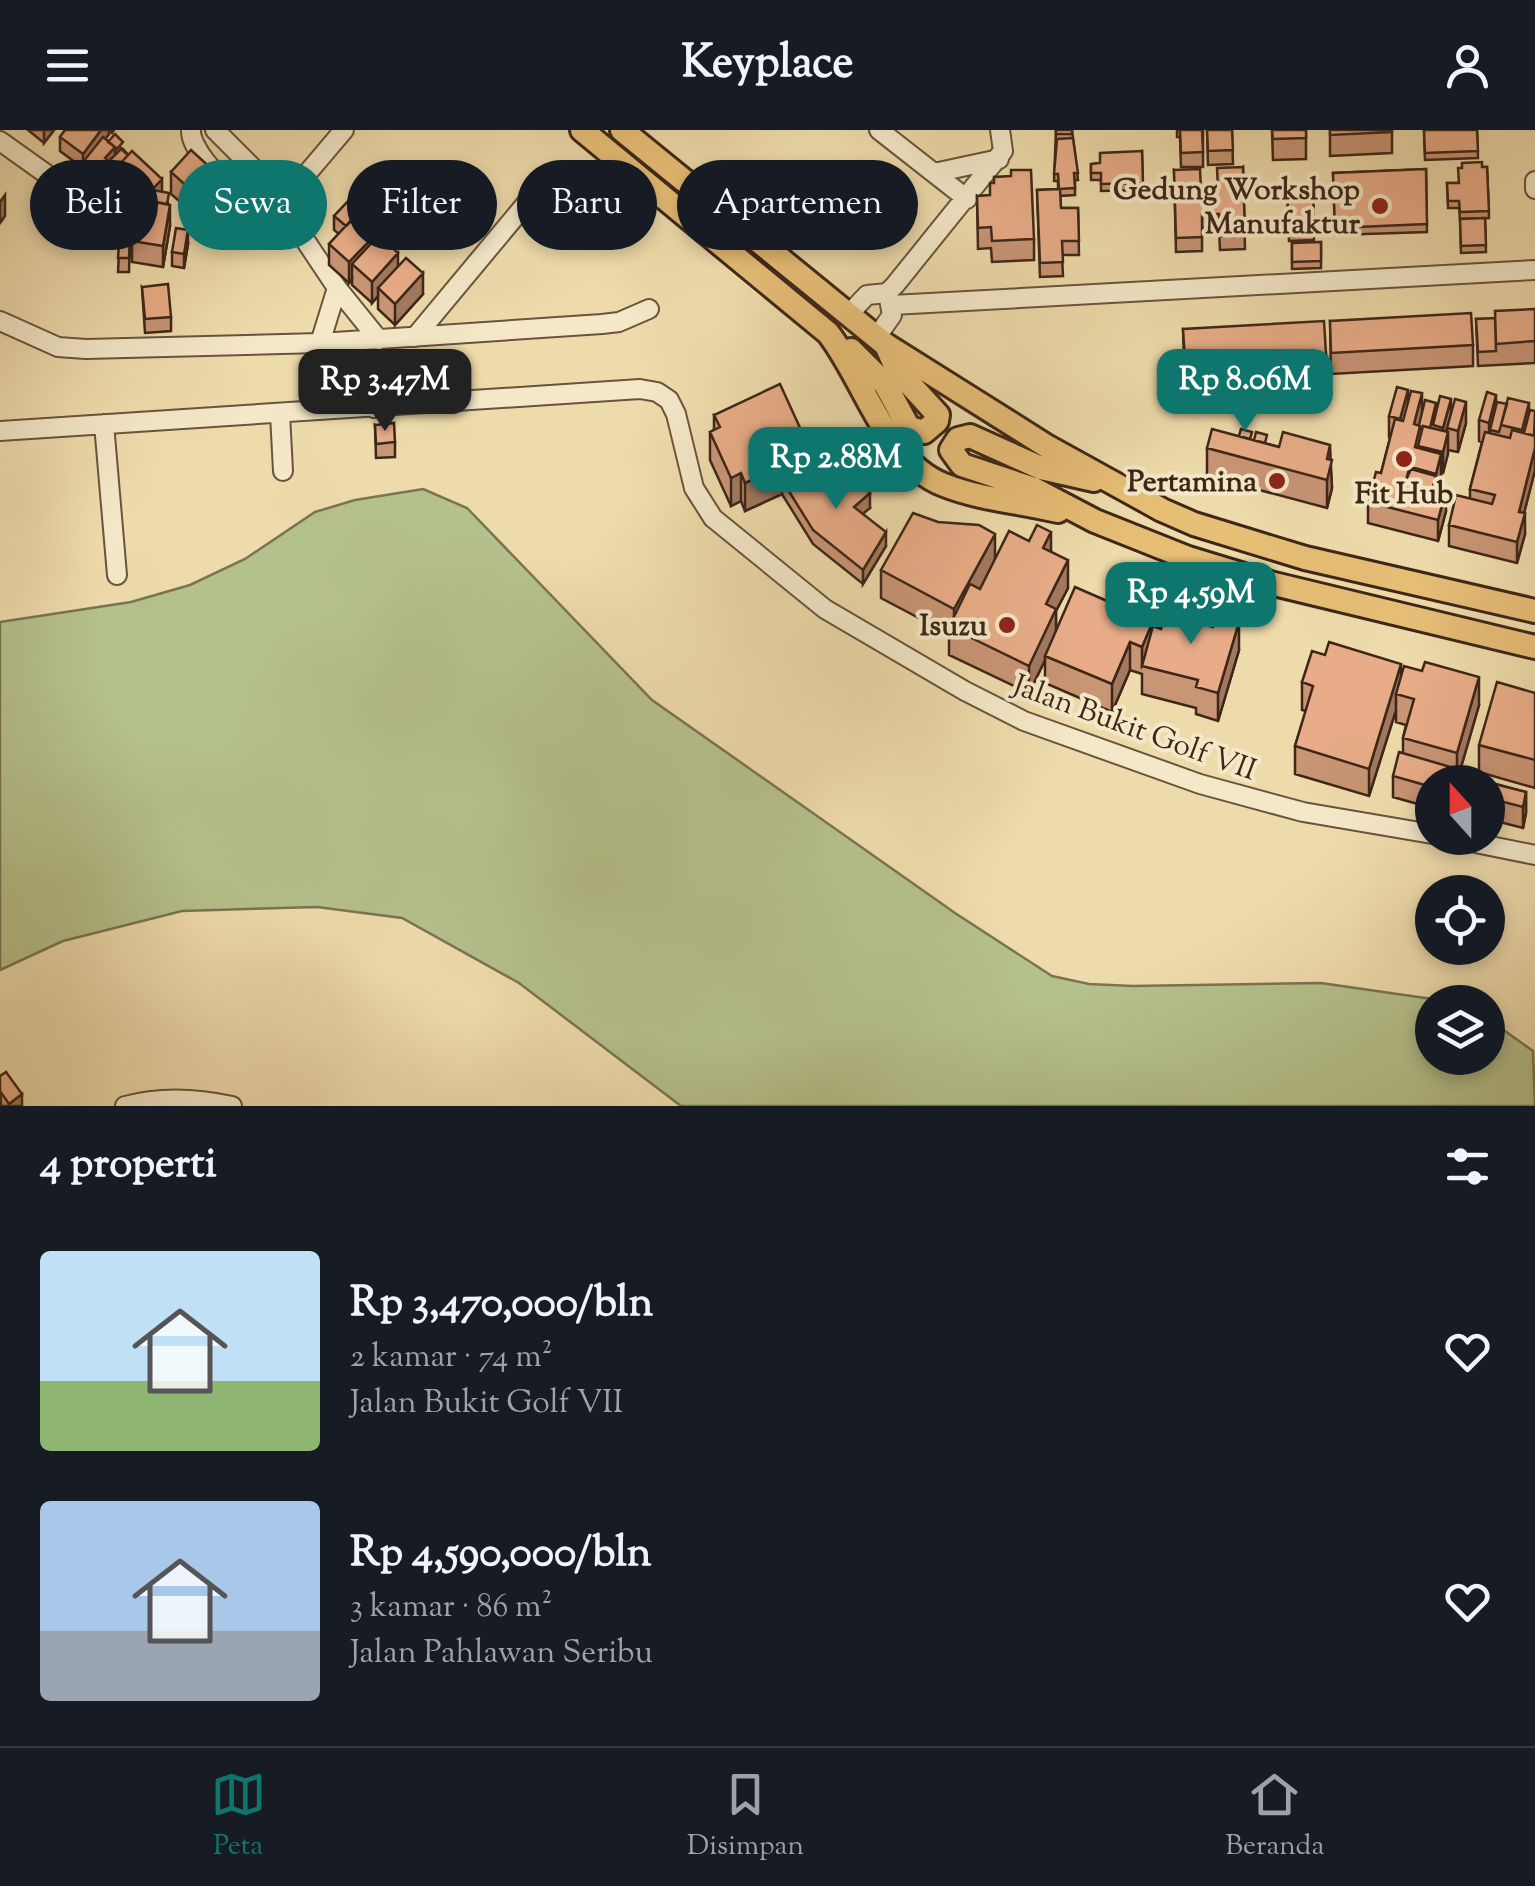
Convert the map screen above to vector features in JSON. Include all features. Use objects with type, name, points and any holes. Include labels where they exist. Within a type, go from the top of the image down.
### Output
[{"type":"main road","points":[[582,130],[876,372],[909,428],[924,432],[938,415],[897,370],[881,341]]},
{"type":"main road","points":[[622,130],[881,341],[1116,484],[1194,524],[1250,542],[1535,610]]},
{"type":"main road","points":[[828,333],[852,367],[891,440],[922,474],[942,485],[971,493],[1095,521]]},
{"type":"main road","points":[[1116,484],[1041,468],[970,436],[954,444],[953,456],[962,465],[1034,489],[1095,521],[1188,558],[1270,583],[1535,647]]},
{"type":"street","points":[[190,130],[193,146],[207,160]]},
{"type":"street","points":[[215,130],[245,160]]},
{"type":"street","points":[[319,160],[344,130]]},
{"type":"street","points":[[880,130],[967,199]]},
{"type":"street","points":[[1000,130],[1006,154]]},
{"type":"street","points":[[0,141],[30,162]]},
{"type":"street","points":[[885,297],[1006,154]]},
{"type":"street","points":[[934,173],[1006,154]]},
{"type":"street","points":[[1535,181],[1535,189]]},
{"type":"street","points":[[415,337],[517,214]]},
{"type":"street","points":[[312,250],[337,288],[380,340]]},
{"type":"street","points":[[848,316],[866,295],[1535,270]]},
{"type":"street","points":[[320,344],[337,288]]},
{"type":"street","points":[[881,341],[892,315],[885,297]]},
{"type":"street","points":[[0,321],[58,347],[86,350],[380,340],[619,322],[650,309]]},
{"type":"street","points":[[320,344],[374,408]]},
{"type":"street","name":"Jalan Bukit Golf VII","points":[[0,431],[640,389],[656,392],[669,400],[676,414],[694,488],[713,518],[824,608],[965,691],[1024,720],[1200,784],[1304,812],[1415,831]]},
{"type":"street","points":[[280,414],[283,471]]},
{"type":"street","points":[[104,424],[117,574]]},
{"type":"street","points":[[1505,849],[1535,855]]},
{"type":"street","points":[[125,1106],[169,1099],[232,1106]]},
{"type":"green space","points":[[423,489],[467,508],[652,700],[955,913],[1052,976],[1089,984],[1133,986],[1321,983],[1415,997],[1415,1075],[1505,1075],[1505,1031],[1533,1051],[1535,1106],[681,1106],[519,983],[402,918],[317,907],[182,911],[63,941],[0,970],[0,622],[131,602],[190,585],[245,559],[315,512],[355,500]]},
{"type":"building","points":[[65,130],[101,130],[83,154],[60,137]]},
{"type":"building","points":[[1056,130],[1072,130],[1072,134],[1056,134]]},
{"type":"building","points":[[1180,130],[1202,130],[1203,152],[1181,153]]},
{"type":"building","points":[[1207,130],[1232,130],[1233,150],[1208,151]]},
{"type":"building","points":[[1272,130],[1306,130],[1306,138],[1273,139]]},
{"type":"building","points":[[1330,130],[1392,130],[1392,132],[1330,135]]},
{"type":"building","points":[[1424,130],[1477,130],[1478,151],[1425,153]]},
{"type":"building","points":[[115,134],[123,142],[116,150],[108,142]]},
{"type":"building","points":[[103,137],[115,147],[105,158],[107,160],[85,160]]},
{"type":"building","points":[[1073,138],[1078,173],[1074,173],[1075,188],[1059,189],[1058,174],[1054,174],[1057,139]]},
{"type":"building","points":[[121,149],[128,155],[123,160],[111,159]]},
{"type":"building","points":[[191,150],[202,160],[182,160]]},
{"type":"building","points":[[132,151],[142,160],[124,160]]},
{"type":"building","points":[[1142,151],[1143,183],[1101,184],[1101,173],[1091,173],[1091,164],[1100,163],[1100,153]]},
{"type":"building","points":[[1482,162],[1482,167],[1487,167],[1489,211],[1460,212],[1459,201],[1448,201],[1447,183],[1459,183],[1458,168],[1462,168],[1462,163]]},
{"type":"building","points":[[1243,167],[1245,235],[1220,236],[1219,214],[1202,214],[1202,237],[1176,238],[1174,170],[1200,169],[1201,190],[1218,189],[1217,168]]},
{"type":"building","name":"Gedung Workshop Manufaktur","points":[[1426,169],[1427,224],[1335,228],[1333,173]]},
{"type":"building","points":[[1011,170],[1031,170],[1034,239],[992,241],[991,227],[978,228],[977,196],[990,195],[994,177],[1011,176]]},
{"type":"building","points":[[1313,185],[1314,233],[1289,234],[1287,186]]},
{"type":"building","points":[[1060,189],[1061,208],[1078,208],[1079,241],[1062,241],[1063,262],[1040,263],[1037,190]]},
{"type":"building","points":[[158,191],[169,193],[167,204],[158,202]]},
{"type":"building","points":[[347,202],[347,225],[334,216]]},
{"type":"building","points":[[158,203],[170,205],[163,246],[158,245]]},
{"type":"building","points":[[1485,218],[1486,245],[1461,246],[1460,219]]},
{"type":"building","points":[[347,225],[347,250],[361,250],[349,262],[329,244]]},
{"type":"building","points":[[178,228],[178,250],[185,250],[184,254],[172,252]]},
{"type":"building","points":[[1321,242],[1321,261],[1292,262],[1292,243]]},
{"type":"building","points":[[119,250],[129,250],[129,258],[118,258]]},
{"type":"building","points":[[365,250],[398,253],[372,282],[352,264]]},
{"type":"building","points":[[406,258],[423,273],[395,304],[378,288]]},
{"type":"building","points":[[168,284],[171,317],[145,319],[142,287]]},
{"type":"building","points":[[1535,309],[1535,341],[1496,344],[1495,311]]},
{"type":"building","points":[[1471,313],[1473,345],[1331,353],[1330,321]]},
{"type":"building","points":[[1495,318],[1496,351],[1478,352],[1476,319]]},
{"type":"building","points":[[1324,321],[1326,354],[1185,361],[1183,329]]},
{"type":"building","points":[[780,384],[811,452],[745,483],[741,473],[731,478],[710,432],[720,427],[714,415]]},
{"type":"building","points":[[1397,387],[1408,390],[1400,419],[1389,416]]},
{"type":"building","points":[[1411,391],[1422,393],[1414,424],[1420,426],[1415,447],[1441,454],[1436,474],[1411,467],[1414,456],[1398,452],[1412,458],[1406,480],[1411,469],[1436,476],[1433,486],[1446,490],[1438,520],[1368,502],[1376,472],[1381,473],[1395,419],[1403,421]]},
{"type":"building","points":[[1487,392],[1496,395],[1489,423],[1479,420]]},
{"type":"building","points":[[1440,396],[1451,399],[1443,428],[1433,425]]},
{"type":"building","points":[[1508,398],[1529,403],[1522,430],[1501,425]]},
{"type":"building","points":[[1455,399],[1466,402],[1458,431],[1447,428]]},
{"type":"building","points":[[1425,400],[1436,403],[1430,428],[1423,426],[1422,430],[1419,425]]},
{"type":"building","points":[[1497,402],[1507,404],[1499,432],[1490,430]]},
{"type":"building","points":[[1530,410],[1535,411],[1534,436],[1524,433]]},
{"type":"building","points":[[394,423],[395,442],[376,444],[375,425]]},
{"type":"building","points":[[1423,426],[1448,432],[1443,452],[1418,446]]},
{"type":"building","points":[[1212,429],[1279,447],[1283,432],[1330,445],[1327,459],[1332,460],[1327,480],[1207,448]]},
{"type":"building","points":[[1241,429],[1252,432],[1250,439],[1239,436]]},
{"type":"building","points":[[1512,430],[1535,436],[1519,512],[1525,513],[1517,542],[1449,525],[1456,495],[1492,504],[1495,495],[1470,489],[1485,432],[1510,438]]},
{"type":"building","points":[[1256,432],[1267,435],[1265,443],[1254,440]]},
{"type":"building","points":[[823,461],[839,489],[854,476],[870,493],[854,507],[886,532],[863,570],[813,530],[782,480]]},
{"type":"building","points":[[913,513],[938,522],[979,525],[995,534],[954,609],[881,570]]},
{"type":"building","name":"Isuzu","points":[[1037,525],[1051,532],[1043,548],[1068,560],[1046,604],[1056,609],[1029,666],[949,627],[970,584],[980,589],[1009,531],[1029,541]]},
{"type":"building","points":[[1075,587],[1153,621],[1142,647],[1130,642],[1112,684],[1045,656]]},
{"type":"building","points":[[1169,601],[1198,610],[1195,622],[1213,627],[1216,616],[1239,622],[1218,693],[1196,687],[1198,680],[1142,666],[1153,626],[1161,629]]},
{"type":"building","points":[[1329,642],[1401,664],[1369,769],[1295,746],[1313,686],[1302,682],[1312,651],[1325,655]]},
{"type":"building","points":[[1425,662],[1479,677],[1457,753],[1403,738],[1414,699],[1396,694],[1404,666],[1422,671]]},
{"type":"building","points":[[1497,682],[1535,693],[1535,760],[1479,745]]},
{"type":"building","points":[[1399,752],[1444,765],[1415,765],[1415,782],[1393,776]]},
{"type":"building","points":[[1505,786],[1526,792],[1523,807],[1505,802]]},
{"type":"building","points":[[6,1072],[22,1094],[9,1104],[0,1091],[0,1076]]},
{"type":"place","name":"Gedung Workshop Manufaktur","points":[[1380,206]]},
{"type":"place","name":"Fit Hub","points":[[1404,459]]},
{"type":"place","name":"Pertamina","points":[[1277,481]]},
{"type":"place","name":"Isuzu","points":[[1007,625]]}]
